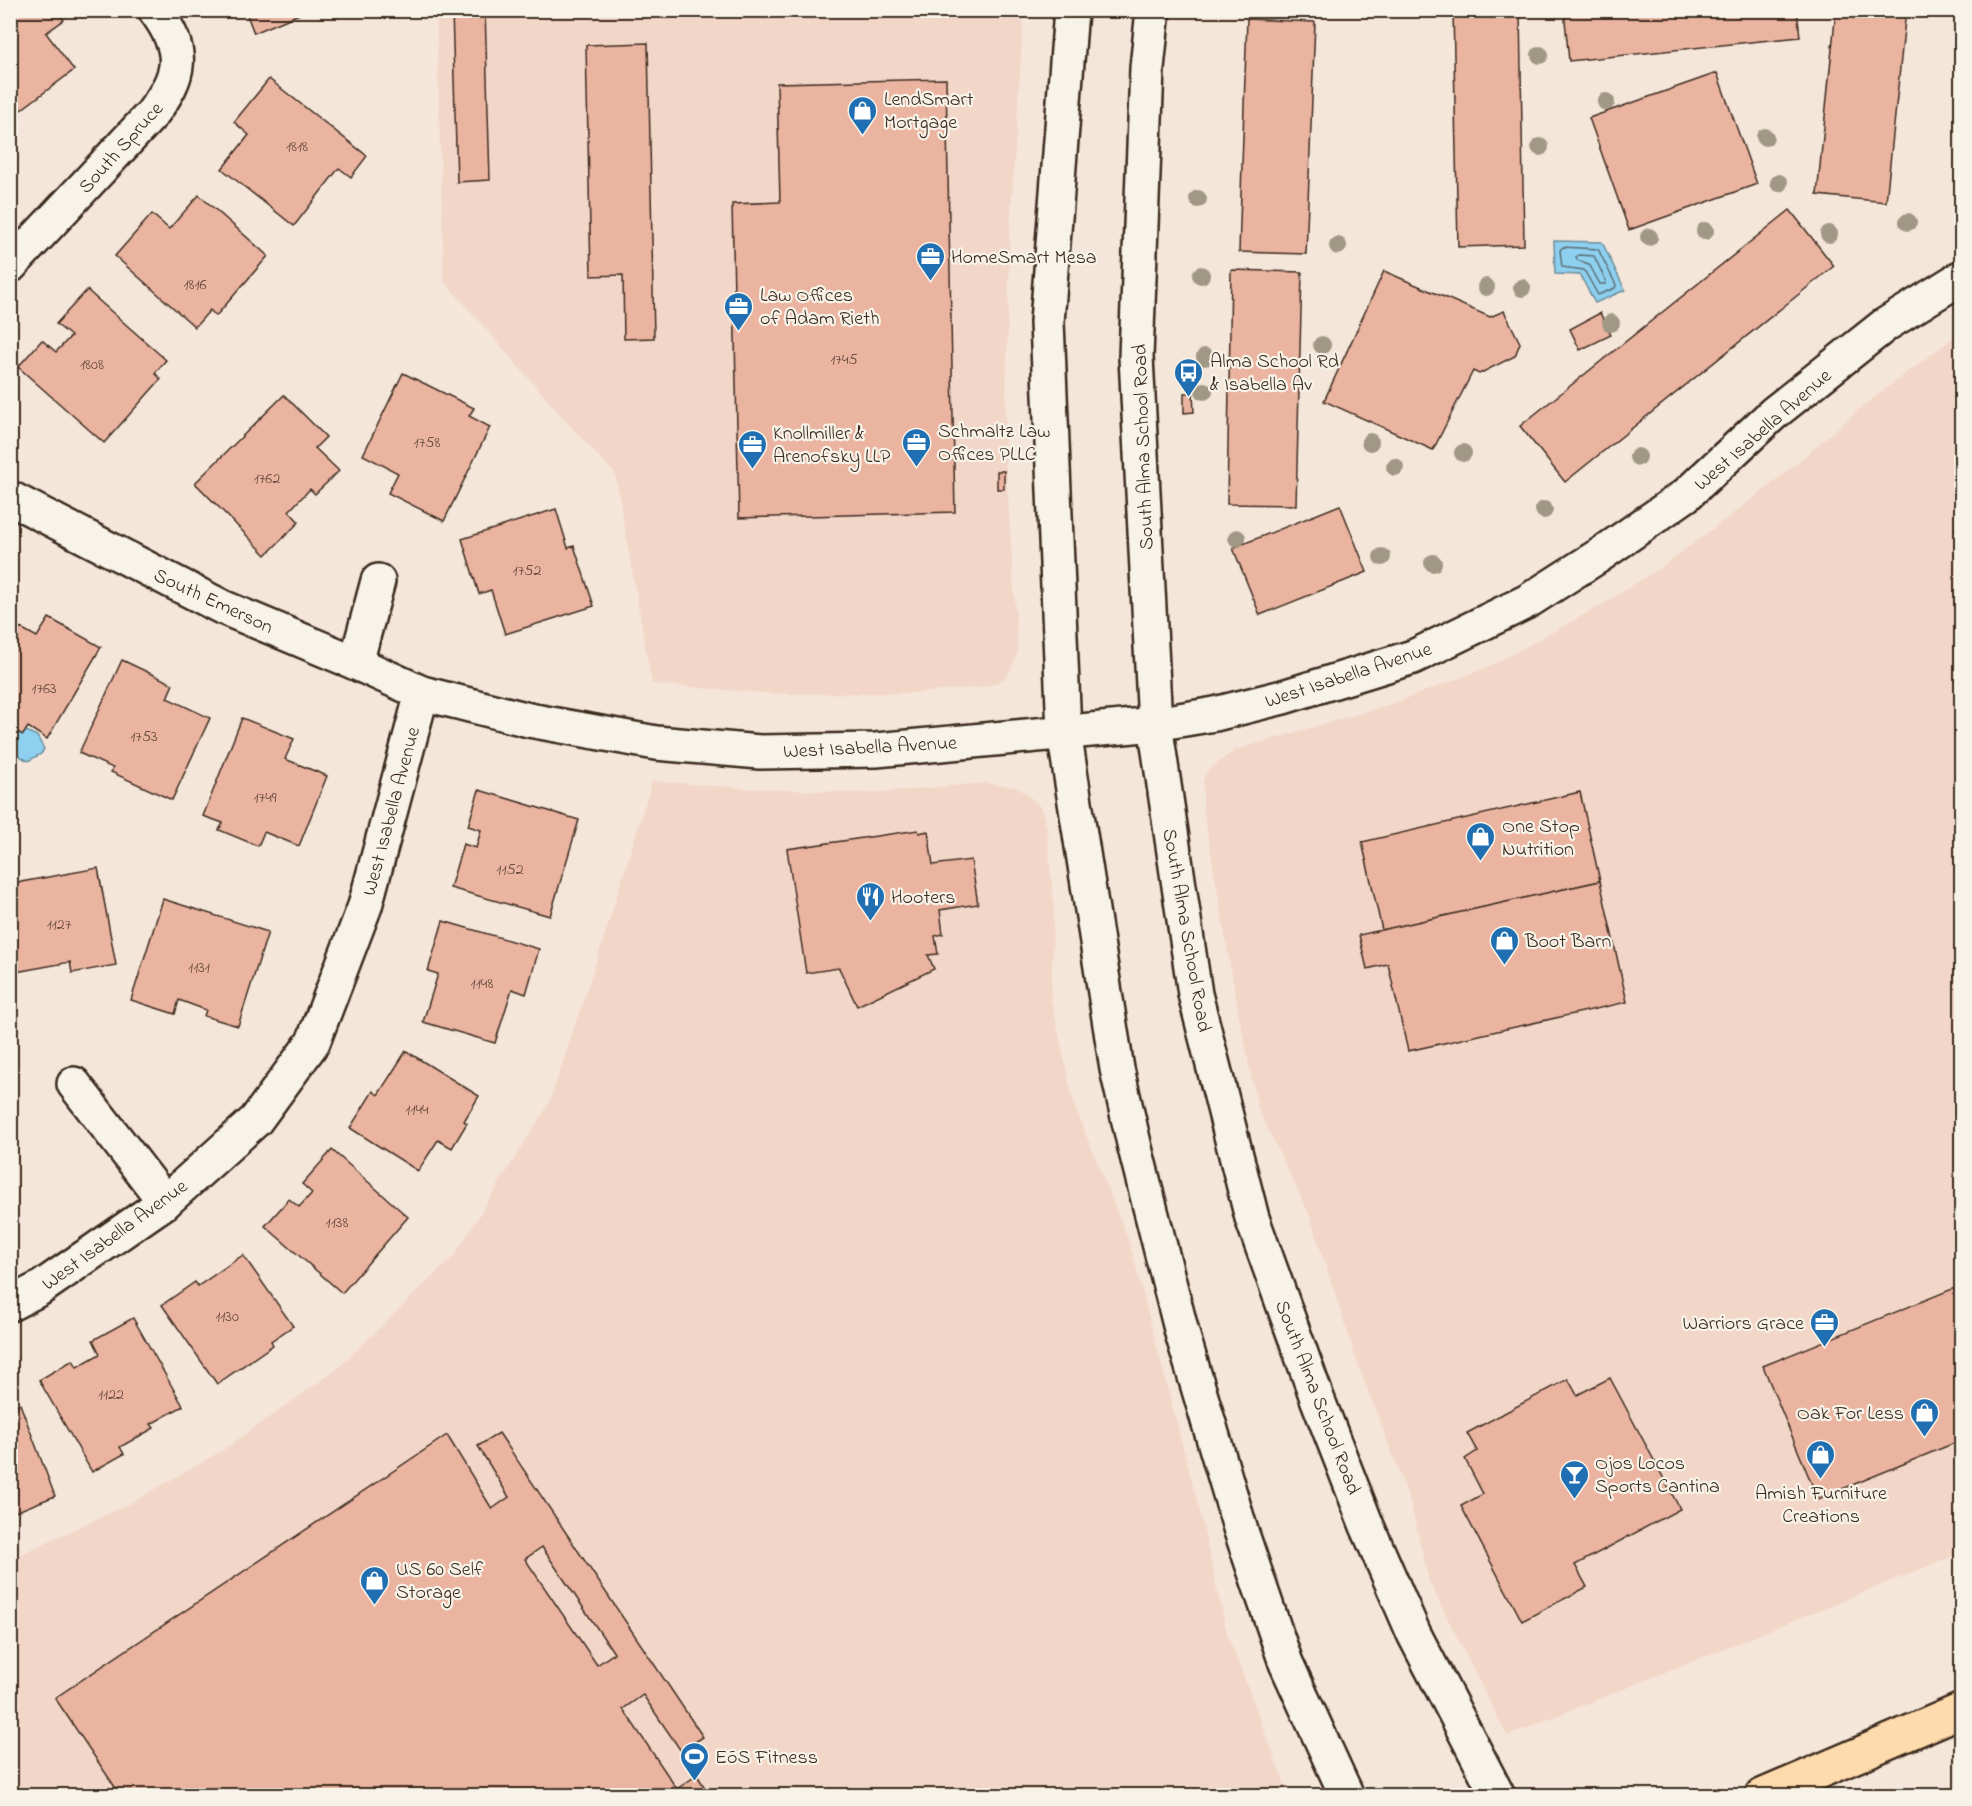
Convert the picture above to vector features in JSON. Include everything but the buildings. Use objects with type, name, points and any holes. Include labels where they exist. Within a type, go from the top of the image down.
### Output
[{"type":"highway","points":[[1762,1796],[1962,1710]]},
{"type":"main road","name":"South Spruce","points":[[10,266],[152,114],[166,96],[174,77],[178,57],[167,27],[155,10]]},
{"type":"main road","points":[[1071,10],[1047,322],[1064,732],[1117,1070],[1182,1333],[1241,1531],[1286,1663],[1347,1796]]},
{"type":"main road","name":"South Alma School Road","points":[[1153,10],[1147,68],[1136,357],[1155,724],[1195,994],[1252,1218],[1317,1398],[1367,1526],[1414,1634],[1498,1796]]},
{"type":"main road","name":"West Isabella Avenue","points":[[10,1304],[39,1289],[165,1202],[256,1120],[313,1042],[365,906],[422,693],[529,720],[656,743],[760,752],[876,750],[1155,724],[1215,714],[1283,697],[1413,657],[1528,601],[1686,495],[1774,413],[1886,325],[1962,277]]},
{"type":"main road","name":"South Emerson","points":[[10,498],[222,607],[422,693]]},
{"type":"main road","points":[[356,663],[378,580]]},
{"type":"main road","points":[[74,1084],[165,1202]]},
{"type":"shaded area","points":[[436,11],[1024,11],[1010,229],[1005,451],[1018,652],[1006,677],[984,687],[916,693],[773,694],[652,684],[615,474],[444,281]]},
{"type":"shaded area","points":[[1961,332],[1961,1553],[1507,1736],[1429,1582],[1410,1501],[1358,1365],[1309,1214],[1258,1109],[1239,1016],[1203,808],[1203,780],[1207,771],[1235,750],[1392,704],[1488,667],[1598,607],[1663,566],[1766,489],[1868,402]]},
{"type":"shaded area","points":[[652,781],[744,788],[869,793],[986,783],[1015,787],[1025,792],[1041,808],[1047,828],[1054,908],[1051,997],[1074,1105],[1130,1244],[1197,1500],[1227,1633],[1289,1795],[11,1795],[10,1559],[131,1503],[223,1450],[336,1370],[454,1256],[549,1103],[602,944]]},
{"type":"water","points":[[1554,241],[1602,242],[1625,290],[1595,303],[1580,275],[1555,274]]},
{"type":"water","points":[[10,723],[37,736],[44,749],[41,754],[28,761],[11,751]]},
{"type":"place","name":"LendSmart Mortgage","points":[[863,136]]},
{"type":"place","name":"HomeSmart Mesa","points":[[930,282]]},
{"type":"place","name":"Law Offices of Adam Rieth","points":[[739,332]]},
{"type":"place","name":"Alma School Rd & Isabella Av","points":[[1189,398]]},
{"type":"place","name":"Schmaltz Law Offices PLLC","points":[[917,468]]},
{"type":"place","name":"Knollmiller & Arenofsky LLP","points":[[752,470]]},
{"type":"place","name":"One Stop Nutrition","points":[[1481,862]]},
{"type":"place","name":"Hooters","points":[[870,922]]},
{"type":"place","name":"Boot Barn","points":[[1504,966]]},
{"type":"place","name":"Warriors Grace","points":[[1825,1348]]},
{"type":"place","name":"Oak For Less","points":[[1925,1438]]},
{"type":"place","name":"Amish Furniture Creations","points":[[1821,1480]]},
{"type":"place","name":"Ojos Locos Sports Cantina","points":[[1574,1500]]},
{"type":"place","name":"US 60 Self Storage","points":[[375,1606]]},
{"type":"place","name":"EōS Fitness","points":[[694,1782]]}]
